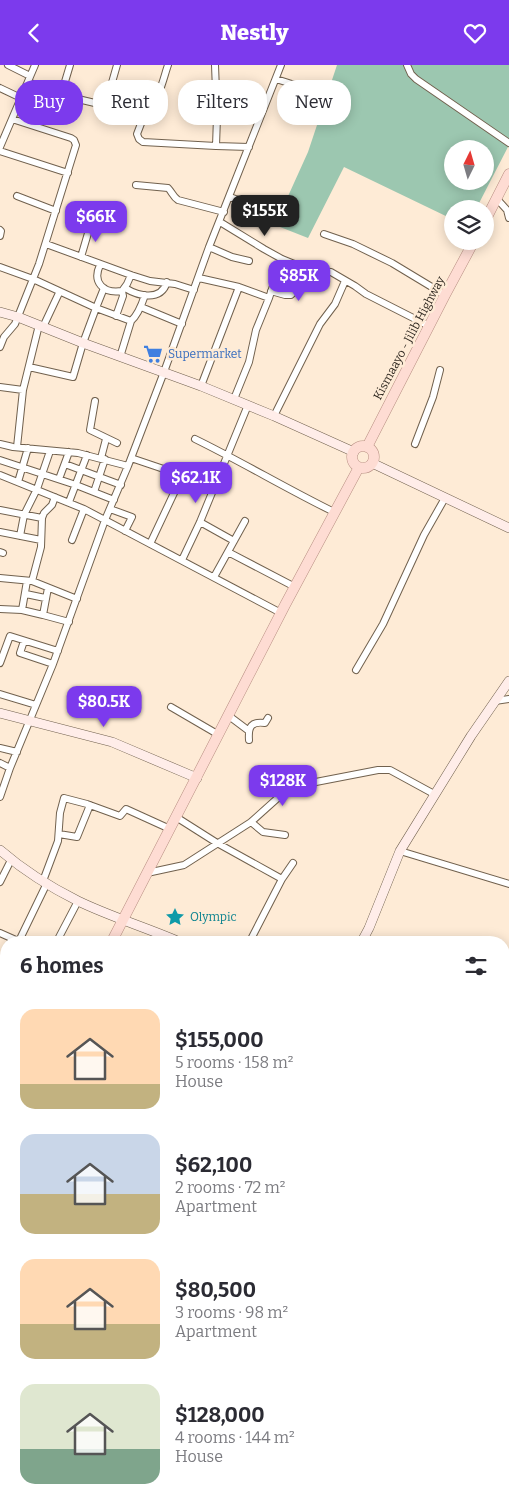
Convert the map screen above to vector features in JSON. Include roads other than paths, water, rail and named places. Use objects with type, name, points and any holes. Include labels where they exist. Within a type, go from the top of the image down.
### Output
[{"type":"main road","points":[[494,204],[509,174]]},
{"type":"main road","name":"Kismaayo - Jilib Highway","points":[[367,447],[469,250]]},
{"type":"main road","points":[[360,447],[367,447],[374,454],[372,463],[366,468],[359,467],[353,459],[354,452],[360,447]]},
{"type":"main road","points":[[114,936],[281,613],[359,467]]},
{"type":"street","points":[[8,65],[29,79],[35,65]]},
{"type":"street","points":[[66,80],[70,65]]},
{"type":"street","points":[[113,80],[117,65]]},
{"type":"street","points":[[163,80],[168,65]]},
{"type":"street","points":[[215,65],[216,146]]},
{"type":"street","points":[[0,797],[10,768],[54,664],[105,520],[121,485],[210,247],[281,65]]},
{"type":"street","points":[[407,65],[411,74],[416,79],[509,143]]},
{"type":"street","points":[[0,88],[15,95]]},
{"type":"street","points":[[15,112],[2,138],[0,149],[68,173]]},
{"type":"street","points":[[0,347],[4,337],[18,317],[33,279],[46,244],[76,145],[74,140],[12,119]]},
{"type":"street","points":[[141,125],[137,134],[143,143],[249,147]]},
{"type":"street","points":[[136,185],[168,188],[173,197],[178,200],[224,213]]},
{"type":"street","points":[[17,196],[56,211]]},
{"type":"street","points":[[230,197],[270,212]]},
{"type":"street","points":[[497,199],[507,210],[509,218]]},
{"type":"street","points":[[220,222],[282,259],[313,271],[331,272],[366,294],[429,326]]},
{"type":"street","points":[[81,257],[91,223]]},
{"type":"street","points":[[0,230],[0,236]]},
{"type":"street","points":[[324,234],[354,244],[392,263],[445,295]]},
{"type":"street","points":[[46,244],[100,265],[150,281],[167,282],[194,290]]},
{"type":"street","points":[[210,247],[232,257],[249,261]]},
{"type":"street","points":[[234,399],[249,363],[256,330],[282,259]]},
{"type":"street","points":[[100,265],[97,278],[99,284],[114,291],[124,289],[151,297],[166,287],[167,282]]},
{"type":"street","points":[[0,267],[131,321]]},
{"type":"street","points":[[271,291],[291,295],[302,267]]},
{"type":"street","points":[[116,316],[124,289],[131,275]]},
{"type":"street","points":[[199,278],[239,287],[269,298]]},
{"type":"street","points":[[274,416],[320,324],[335,304],[345,281]]},
{"type":"street","points":[[29,367],[73,377],[83,343],[104,287]]},
{"type":"street","points":[[201,386],[239,287]]},
{"type":"street","points":[[16,447],[23,390],[29,367],[41,326],[60,293]]},
{"type":"street","points":[[120,357],[131,321],[134,320],[141,307],[145,295]]},
{"type":"street","points":[[141,307],[182,324]]},
{"type":"street","points":[[0,311],[234,399],[354,452]]},
{"type":"street","points":[[415,444],[433,397],[440,370]]},
{"type":"street","points":[[0,387],[23,390]]},
{"type":"street","points":[[95,401],[90,430],[117,443]]},
{"type":"street","points":[[182,560],[200,522],[248,405]]},
{"type":"street","points":[[94,492],[100,477],[106,439]]},
{"type":"street","points":[[196,439],[334,512]]},
{"type":"street","points":[[0,444],[87,455],[128,466]]},
{"type":"street","points":[[18,482],[28,448]]},
{"type":"street","points":[[20,536],[24,515],[50,451]]},
{"type":"street","points":[[59,479],[69,452]]},
{"type":"street","points":[[69,502],[87,455]]},
{"type":"street","points":[[131,458],[214,487]]},
{"type":"street","points":[[0,460],[42,473],[114,500]]},
{"type":"street","points":[[372,463],[509,528]]},
{"type":"street","points":[[65,464],[121,485]]},
{"type":"street","points":[[150,544],[182,475]]},
{"type":"street","points":[[0,476],[84,509],[281,613]]},
{"type":"street","points":[[22,610],[29,581],[41,550],[42,518],[52,505],[55,497]]},
{"type":"street","points":[[356,670],[383,624],[424,535],[445,497]]},
{"type":"street","points":[[72,540],[84,509]]},
{"type":"street","points":[[110,509],[132,517],[125,531]]},
{"type":"street","points":[[0,510],[42,518]]},
{"type":"street","points":[[214,577],[245,521]]},
{"type":"street","points":[[200,522],[234,541]]},
{"type":"street","points":[[0,532],[41,540]]},
{"type":"street","points":[[228,552],[295,587]]},
{"type":"street","points":[[0,578],[29,581],[77,599]]},
{"type":"street","points":[[43,615],[48,588]]},
{"type":"street","points":[[26,594],[45,598]]},
{"type":"street","points":[[0,609],[22,610],[69,622]]},
{"type":"street","points":[[0,663],[3,648],[10,636],[58,651]]},
{"type":"street","points":[[24,641],[20,653],[54,664]]},
{"type":"street","points":[[32,657],[36,644]]},
{"type":"street","points":[[365,936],[400,851],[434,794],[509,681]]},
{"type":"street","points":[[0,694],[36,705]]},
{"type":"street","points":[[495,701],[509,699]]},
{"type":"street","points":[[171,707],[219,735]]},
{"type":"street","points":[[0,713],[112,742],[196,778]]},
{"type":"street","points":[[228,716],[249,731]]},
{"type":"street","points":[[250,740],[249,731],[252,725],[258,722],[265,723],[268,718]]},
{"type":"street","points":[[0,748],[17,752]]},
{"type":"street","points":[[0,763],[10,768]]},
{"type":"street","points":[[147,873],[184,865],[251,822],[290,787],[378,770],[390,770],[434,794]]},
{"type":"street","points":[[21,936],[45,882],[58,841],[60,813],[64,798],[120,816],[126,809],[170,829]]},
{"type":"street","points":[[59,834],[77,837],[90,805]]},
{"type":"street","points":[[176,817],[217,843],[282,879]]},
{"type":"street","points":[[251,822],[263,832],[285,835]]},
{"type":"street","points":[[0,850],[11,860],[78,901],[166,936]]},
{"type":"street","points":[[400,851],[509,884]]},
{"type":"street","points":[[0,882],[11,860]]},
{"type":"street","points":[[253,936],[282,879],[293,863]]},
{"type":"street","points":[[60,936],[78,901]]},
{"type":"place","name":"Supermarket","points":[[153,354]]},
{"type":"place","name":"Olympic","points":[[175,917]]}]
